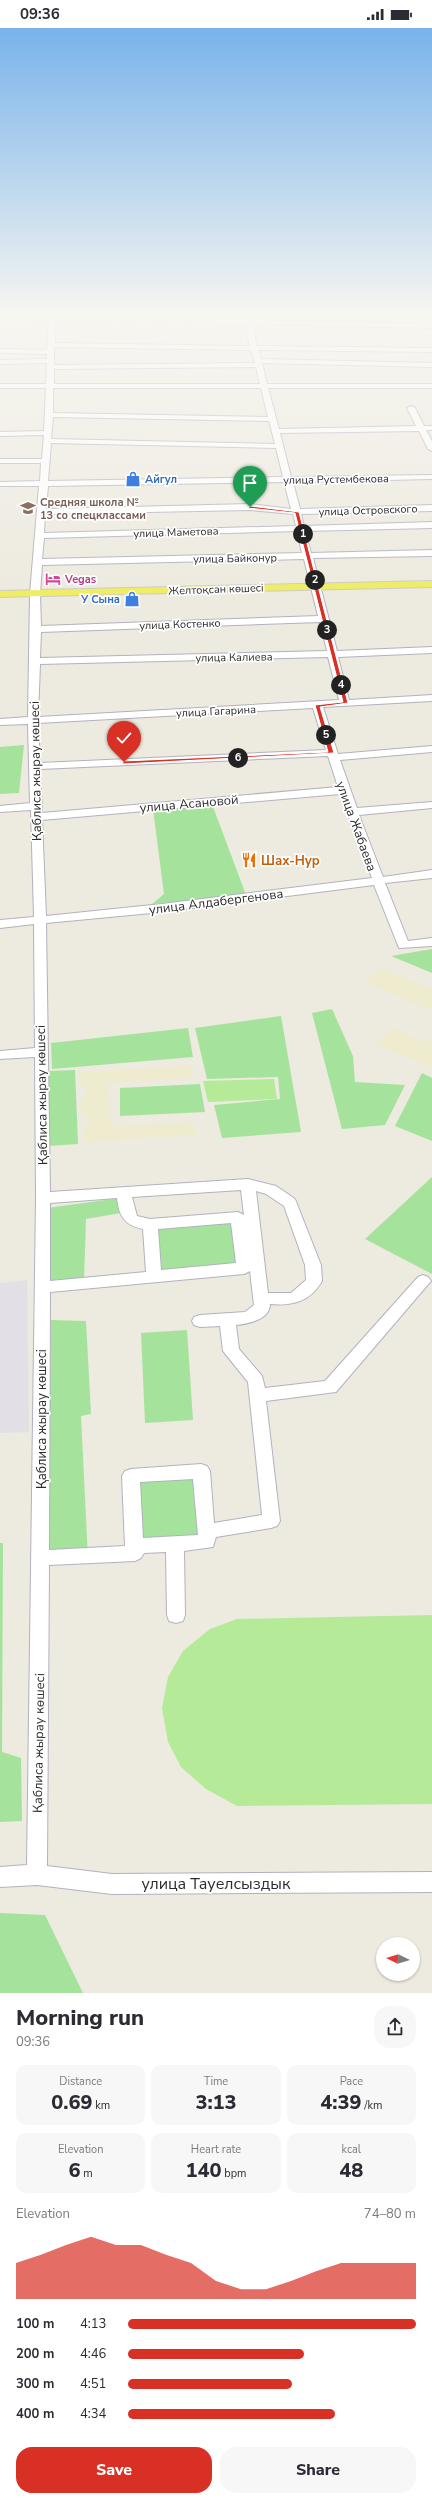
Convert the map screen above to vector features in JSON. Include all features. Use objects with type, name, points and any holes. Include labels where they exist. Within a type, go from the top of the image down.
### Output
[{"type":"main road","name":"Желтоқсан көшесі","points":[[0,594],[432,584]]},
{"type":"street","name":"Қаблиса жырау көшесі","points":[[37,1875],[43,1198],[40,921],[33,720],[36,629],[35,594],[39,562],[40,512],[49,407]]},
{"type":"street","points":[[269,407],[317,587],[345,703]]},
{"type":"street","points":[[411,408],[432,449]]},
{"type":"street","points":[[49,415],[272,419]]},
{"type":"street","points":[[276,432],[432,428]]},
{"type":"street","points":[[0,434],[279,446]]},
{"type":"street","points":[[0,461],[45,461]]},
{"type":"street","name":"улица Рустембекова","points":[[0,484],[432,477]]},
{"type":"street","name":"улица Островского","points":[[40,512],[250,507],[297,512],[432,508]]},
{"type":"street","name":"улица Маметова","points":[[39,536],[432,525]]},
{"type":"street","name":"улица Байконур","points":[[39,562],[432,553]]},
{"type":"street","name":"улица Костенко","points":[[36,629],[324,619]]},
{"type":"street","name":"улица Калиева","points":[[35,661],[334,654],[432,650]]},
{"type":"street","name":"улица Гагарина","points":[[0,722],[432,698]]},
{"type":"street","name":"улица Жабаева","points":[[318,705],[332,755],[344,790],[377,880],[404,946],[432,942]]},
{"type":"street","points":[[34,766],[332,755],[432,749]]},
{"type":"street","name":"улица Асановой","points":[[0,809],[35,811],[344,790]]},
{"type":"street","points":[[352,812],[432,805]]},
{"type":"street","name":"улица Алдабергенова","points":[[0,924],[169,907],[432,874]]},
{"type":"street","points":[[0,1055],[41,1052]]},
{"type":"street","points":[[43,1198],[248,1184],[271,1190],[290,1203],[313,1264],[314,1281],[301,1296],[294,1299],[261,1298]]},
{"type":"street","points":[[200,1321],[249,1318],[262,1307],[248,1184]]},
{"type":"street","points":[[42,1287],[244,1268],[238,1217],[150,1224],[139,1223],[130,1219],[125,1213],[124,1192]]},
{"type":"street","points":[[150,1224],[154,1277]]},
{"type":"street","points":[[258,1395],[330,1387],[423,1281]]},
{"type":"street","points":[[208,1531],[271,1521],[256,1380],[231,1350],[227,1320]]},
{"type":"street","points":[[40,1558],[135,1553],[134,1546],[131,1476],[201,1471],[208,1531],[207,1542],[134,1546]]},
{"type":"street","points":[[175,1544],[176,1615]]},
{"type":"street","name":"улица Тауелсыздык","points":[[0,1877],[37,1875],[112,1884],[432,1882]]},
{"type":"shaded area","points":[[382,968],[432,989],[432,1011],[365,982]]},
{"type":"shaded area","points":[[392,1028],[425,1042],[432,1036],[432,1068],[376,1043]]},
{"type":"shaded area","points":[[191,1066],[192,1078],[108,1083],[111,1127],[194,1122],[196,1135],[83,1142],[83,1129],[87,1128],[87,1115],[81,1115],[81,1098],[85,1098],[85,1085],[80,1085],[79,1072]]},
{"type":"shaded area","points":[[27,1280],[29,1432],[0,1433],[0,1283]]},
{"type":"green space","points":[[24,745],[19,793],[0,794],[0,747]]},
{"type":"green space","points":[[212,804],[246,895],[152,904],[164,894],[153,809]]},
{"type":"green space","points":[[432,949],[432,973],[391,956]]},
{"type":"green space","points":[[332,1009],[353,1056],[355,1082],[405,1085],[385,1125],[342,1129],[312,1013]]},
{"type":"green space","points":[[281,1016],[301,1132],[222,1138],[214,1105],[280,1099],[278,1077],[207,1079],[195,1028]]},
{"type":"green space","points":[[188,1028],[193,1057],[52,1069],[51,1043]]},
{"type":"green space","points":[[75,1070],[78,1144],[48,1146],[49,1071]]},
{"type":"green space","points":[[422,1073],[432,1078],[432,1141],[395,1126]]},
{"type":"green space","points":[[274,1079],[277,1099],[208,1102],[203,1081]]},
{"type":"green space","points":[[200,1084],[205,1112],[120,1116],[120,1088]]},
{"type":"green space","points":[[432,1177],[432,1274],[365,1239]]},
{"type":"green space","points":[[120,1198],[121,1213],[86,1219],[84,1280],[48,1284],[47,1208]]},
{"type":"green space","points":[[232,1222],[238,1265],[160,1273],[156,1228]]},
{"type":"green space","points":[[51,1320],[86,1321],[91,1414],[81,1416],[88,1559],[48,1564]]},
{"type":"green space","points":[[187,1330],[193,1420],[145,1423],[141,1333]]},
{"type":"green space","points":[[196,1475],[200,1538],[140,1542],[136,1480]]},
{"type":"green space","points":[[0,1543],[3,1543],[2,1752],[21,1758],[22,1821],[0,1822]]},
{"type":"green space","points":[[432,1615],[432,1804],[237,1806],[206,1789],[181,1767],[168,1742],[162,1708],[168,1677],[183,1651],[210,1629],[237,1619]]},
{"type":"green space","points":[[0,1913],[45,1915],[83,1993],[0,1993]]},
{"type":"place","name":"Айгул","points":[[133,479]]},
{"type":"place","name":"Средняя школа № 13 со спецклассами","points":[[28,508]]},
{"type":"place","name":"Vegas","points":[[53,579]]},
{"type":"place","name":"У Сына","points":[[132,599]]},
{"type":"place","name":"Шах-Нур","points":[[249,860]]},
{"type":"route","points":[[124,762],[331,753],[318,705],[345,703],[334,654],[297,512],[264,510],[250,507]]}]
